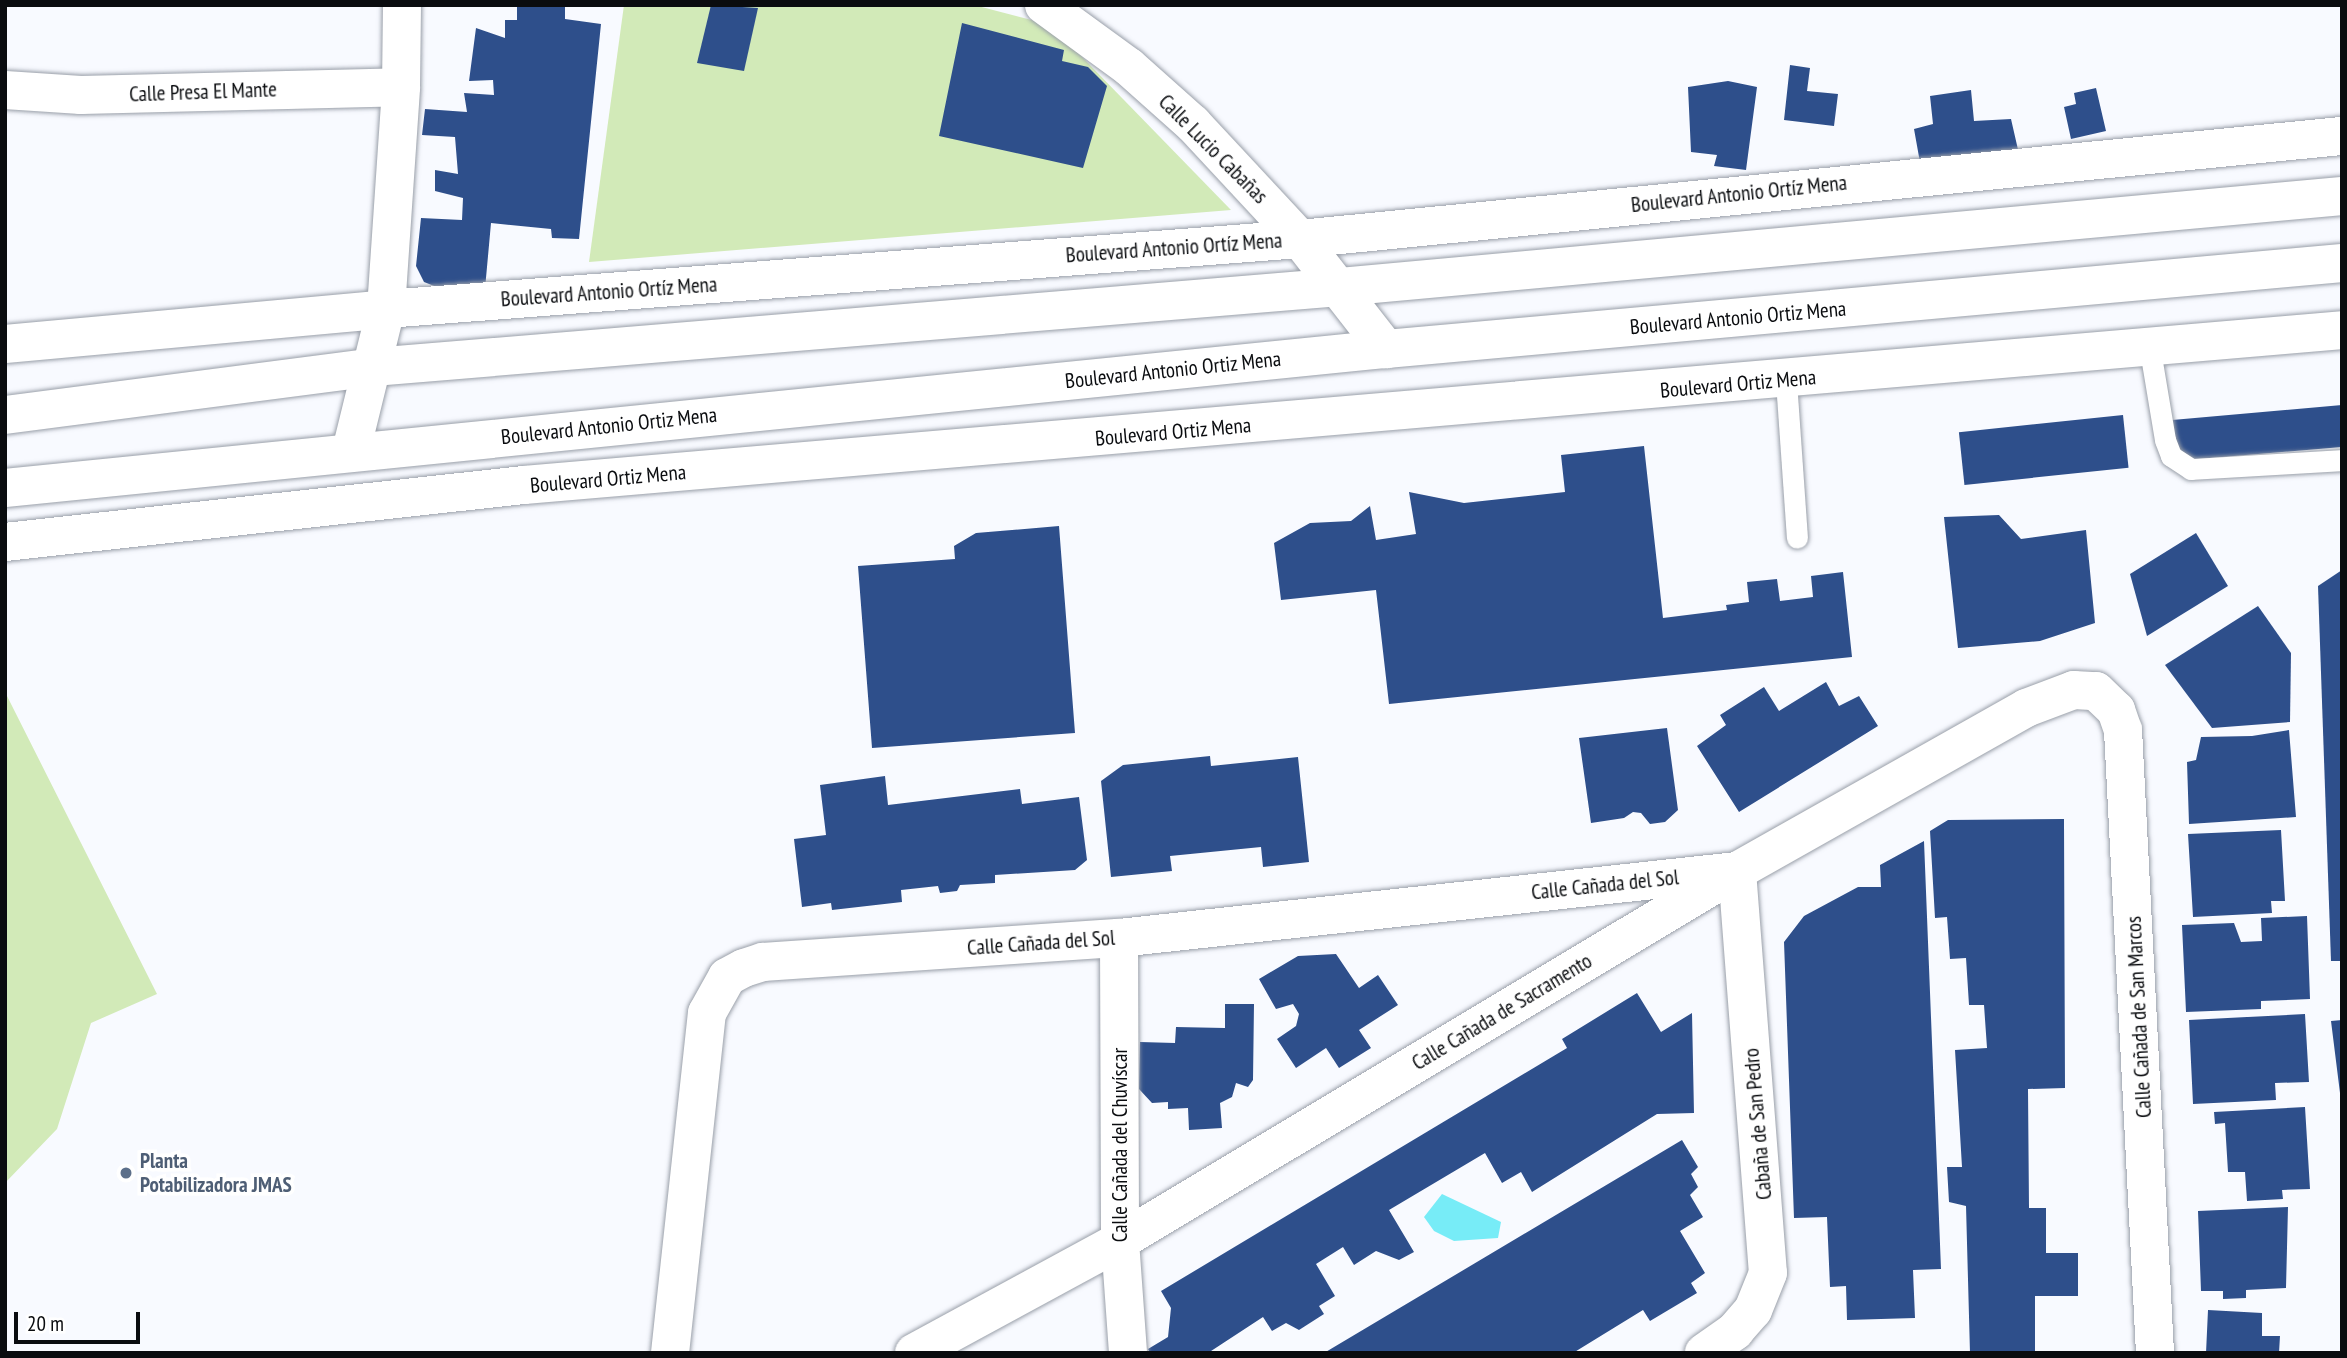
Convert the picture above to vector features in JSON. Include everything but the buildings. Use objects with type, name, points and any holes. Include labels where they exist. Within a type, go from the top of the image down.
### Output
[{"type":"street","points":[[351,451],[386,309],[401,87],[402,5]]},
{"type":"street","name":"Calle Lucio Cabañas","points":[[1044,5],[1129,67],[1193,124],[1300,239],[1387,349]]},
{"type":"street","name":"Calle Presa El Mante","points":[[5,90],[81,95],[401,87]]},
{"type":"street","name":"Boulevard Antonio Ortíz Mena","points":[[5,344],[386,309],[1300,239],[2342,135]]},
{"type":"street","points":[[5,415],[373,367],[1340,287],[2342,196]]},
{"type":"street","name":"Boulevard Antonio Ortiz Mena","points":[[5,488],[351,451],[1387,349],[2342,263]]},
{"type":"street","name":"Boulevard Ortiz Mena","points":[[5,542],[524,485],[1786,380],[2149,344],[2342,330]]},
{"type":"street","name":"Calle Cañada de Sacramento","points":[[914,1353],[1120,1241],[1737,870],[2026,708],[2074,690],[2096,691]]},
{"type":"street","name":"Calle Cañada de San Marcos","points":[[2096,691],[2116,710],[2123,730],[2155,1353]]},
{"type":"street","name":"Calle Cañada del Sol","points":[[670,1353],[701,1045],[707,1013],[727,977],[763,962],[1119,938],[1737,870]]},
{"type":"street","name":"Cabaña de San Pedro","points":[[1704,1353],[1735,1331],[1753,1310],[1768,1273],[1737,870]]},
{"type":"street","name":"Calle Cañada del Chuvíscar","points":[[1119,938],[1120,1241],[1128,1353]]},
{"type":"lane","points":[[2149,344],[2165,440],[2171,456],[2191,469],[2342,460]]},
{"type":"lane","points":[[1786,380],[1797,538]]},
{"type":"green space","points":[[624,5],[974,5],[1051,25],[1231,210],[589,262]]},
{"type":"green space","points":[[5,692],[157,994],[91,1023],[57,1129],[5,1183]]},
{"type":"water","points":[[1442,1194],[1501,1222],[1498,1238],[1454,1241],[1434,1231],[1424,1217]]},
{"type":"place","name":"Planta Potabilizadora JMAS","points":[[126,1173]]}]
